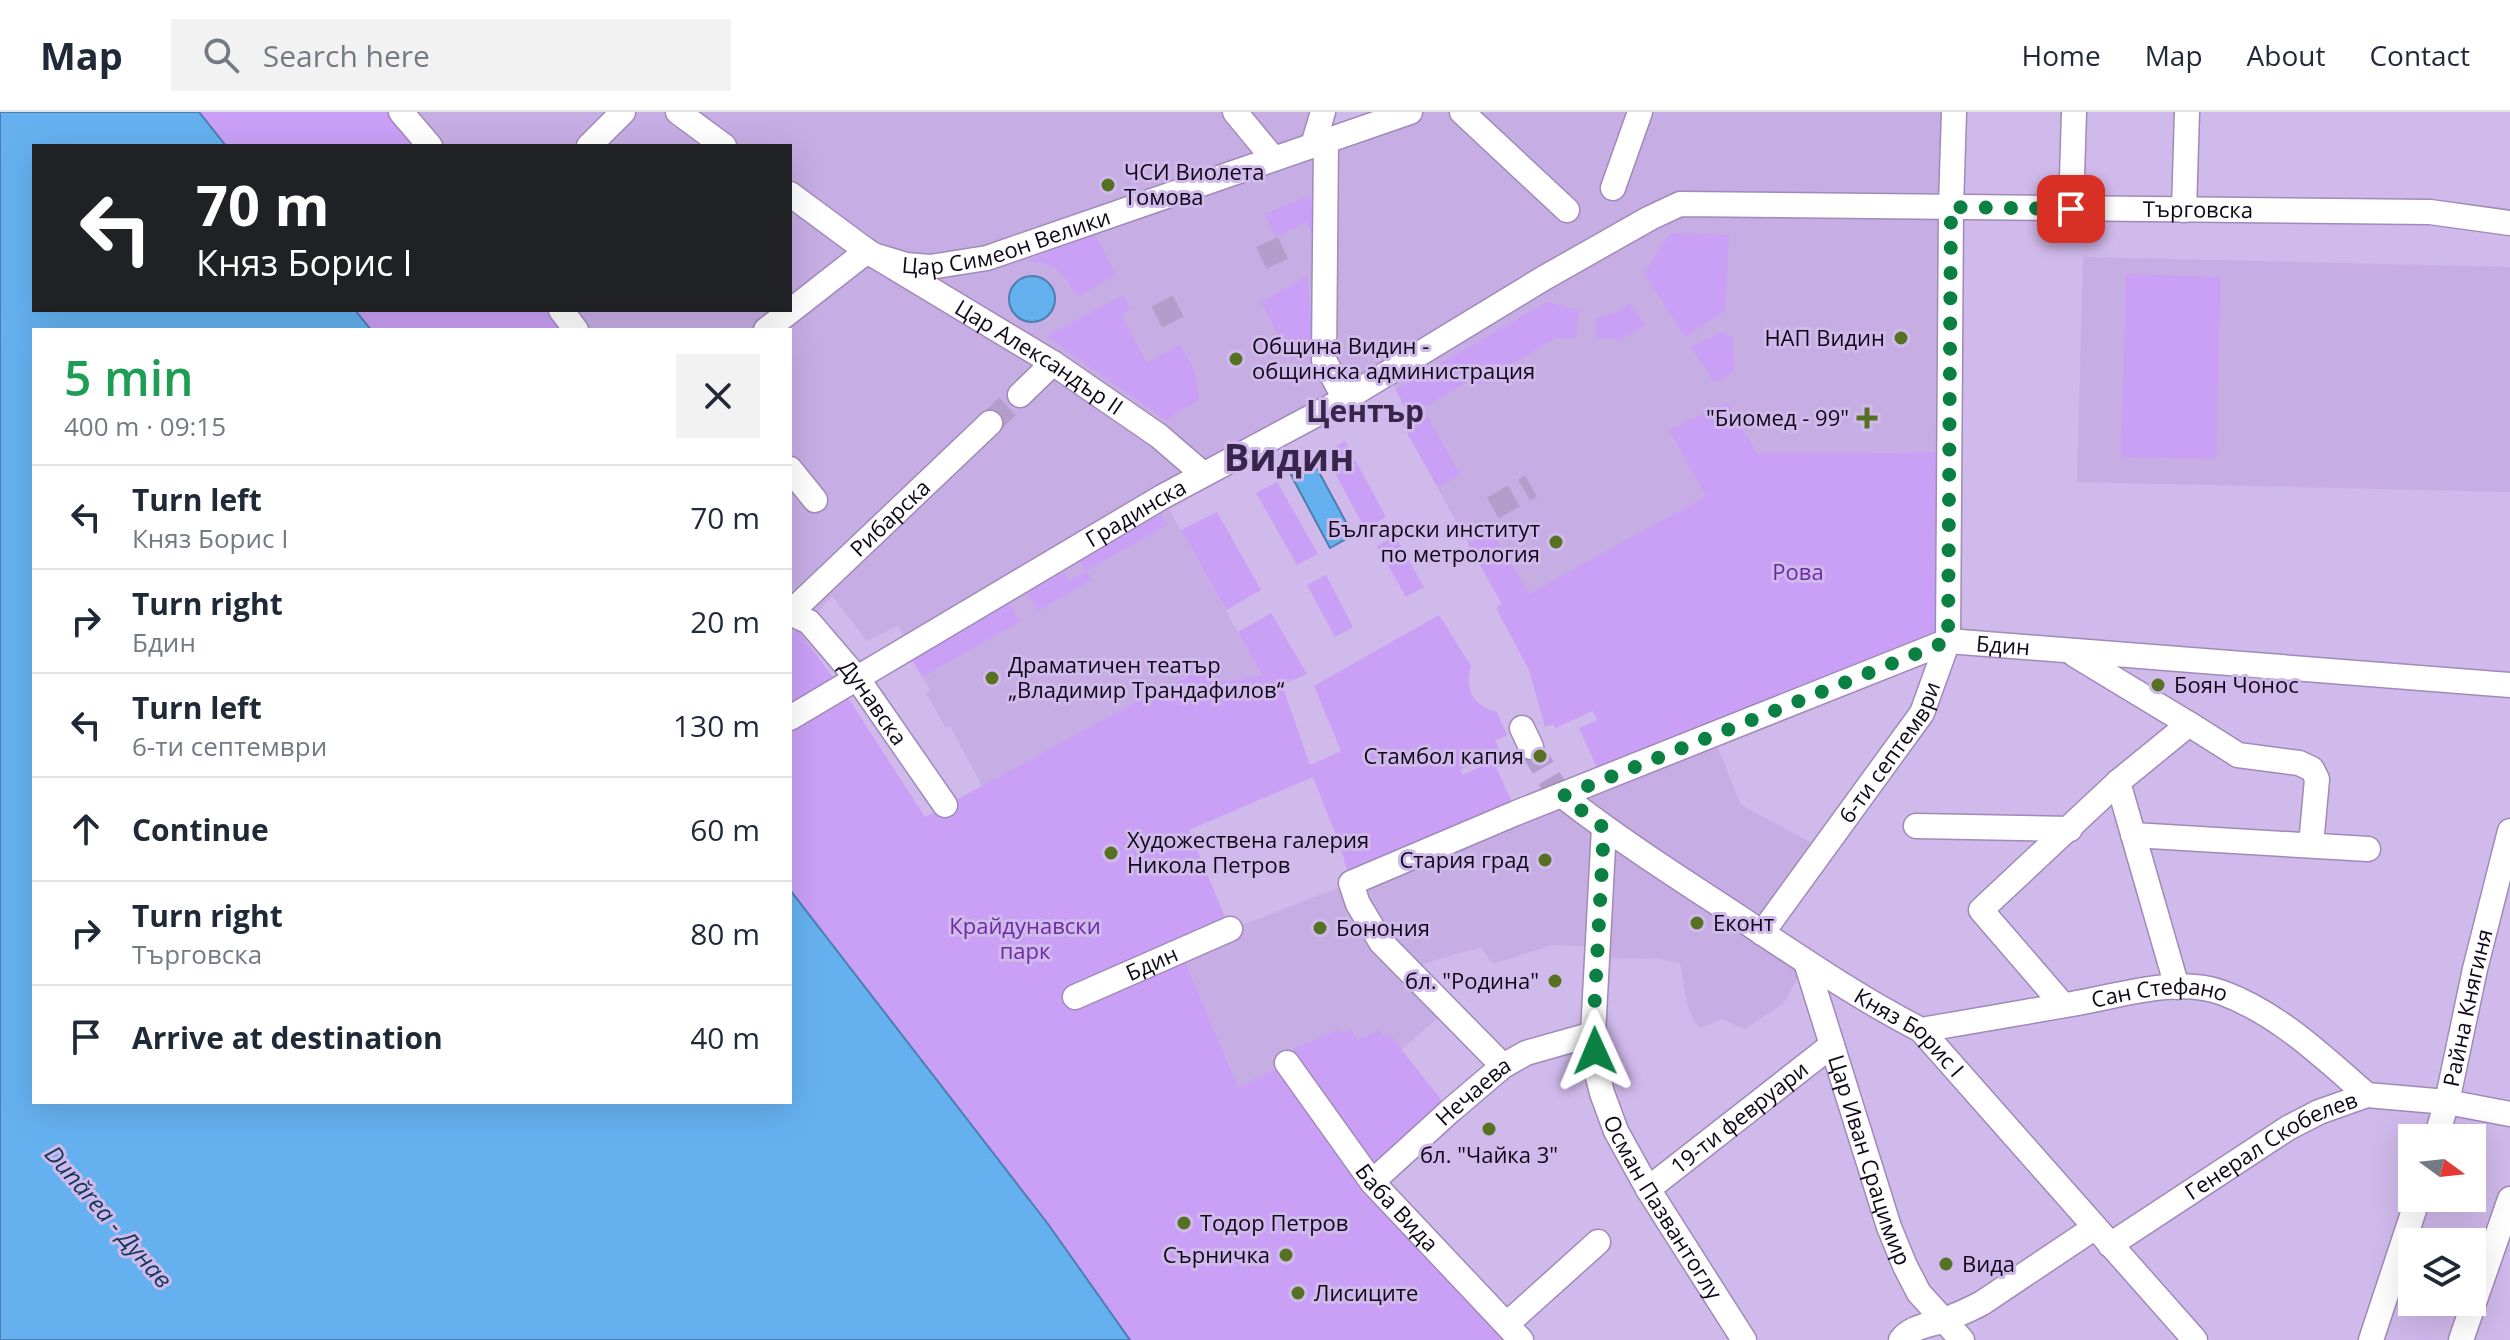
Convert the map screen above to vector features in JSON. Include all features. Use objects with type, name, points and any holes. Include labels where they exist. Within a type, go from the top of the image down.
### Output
[{"type":"street","points":[[401,112],[428,144]]},
{"type":"street","points":[[591,144],[623,112]]},
{"type":"street","points":[[678,112],[721,144]]},
{"type":"street","points":[[1235,112],[1273,158]]},
{"type":"street","points":[[1323,112],[1320,143],[1324,360],[1345,399]]},
{"type":"street","name":"Цар Симеон Велики","points":[[870,253],[906,265],[930,267],[987,258],[1410,112]]},
{"type":"street","points":[[1462,112],[1567,210]]},
{"type":"street","points":[[1613,188],[1640,112]]},
{"type":"street","name":"6-ти септември","points":[[1762,933],[1922,713],[1948,641],[1954,112]]},
{"type":"street","points":[[2184,210],[2187,112]]},
{"type":"street","points":[[2071,209],[2074,121]]},
{"type":"street","name":"Цар Александър II","points":[[792,195],[870,253],[1053,363],[1159,436],[1203,474]]},
{"type":"street","name":"Търговска","points":[[1650,218],[1680,204],[2430,212],[2510,223]]},
{"type":"street","name":"Градинска","points":[[792,717],[1203,474],[1345,399],[1544,278],[1650,218]]},
{"type":"street","points":[[792,310],[870,253]]},
{"type":"street","points":[[769,328],[790,312]]},
{"type":"street","points":[[1020,395],[1053,363]]},
{"type":"street","name":"Рибарска","points":[[796,616],[990,423]]},
{"type":"street","points":[[792,471],[815,500]]},
{"type":"street","name":"Дунавска","points":[[796,616],[857,678],[945,805]]},
{"type":"street","name":"Бдин","points":[[1503,1066],[1381,942],[1358,904],[1351,883],[1560,794],[1948,641],[2510,685]]},
{"type":"street","points":[[2070,652],[2238,755],[2299,763],[2312,769],[2317,779],[2311,845]]},
{"type":"street","points":[[2063,1005],[1981,910],[2118,782],[2189,724]]},
{"type":"street","points":[[2118,782],[2177,987]]},
{"type":"street","name":"Княз Борис I","points":[[1560,794],[1604,828],[1806,962],[1877,1007],[1921,1030],[2195,1340]]},
{"type":"street","points":[[1916,826],[2070,829]]},
{"type":"street","name":"Осман Пазвантоглу","points":[[1604,828],[1593,1034],[1602,1093],[1616,1131],[1648,1189],[1744,1340]]},
{"type":"street","name":"Райна Княгиня","points":[[2440,1124],[2510,831]]},
{"type":"street","points":[[2133,835],[2368,849]]},
{"type":"street","name":"Бдин","points":[[1075,997],[1230,929]]},
{"type":"street","name":"Цар Иван Срацимир","points":[[1806,962],[1889,1227],[1905,1266],[1919,1293],[1962,1340]]},
{"type":"street","name":"Сан Стефано","points":[[1921,1030],[2177,987],[2198,987],[2220,992],[2269,1015],[2367,1095]]},
{"type":"street","name":"Нечаева","points":[[1372,1182],[1503,1066],[1526,1053],[1593,1034]]},
{"type":"street","name":"19-ти февруари","points":[[1648,1189],[1832,1045]]},
{"type":"street","name":"Баба Вида","points":[[1287,1063],[1372,1182],[1514,1332]]},
{"type":"street","name":"Генерал Скобелев","points":[[1901,1340],[1918,1327],[1944,1320],[1982,1303],[2319,1112],[2367,1095],[2447,1102],[2510,1114]]},
{"type":"street","points":[[2461,1340],[2510,1199]]},
{"type":"street","points":[[2371,1340],[2413,1212]]},
{"type":"street","points":[[1514,1332],[1598,1242]]},
{"type":"shaded area","points":[[402,112],[1323,112],[1313,144],[1410,112],[1954,112],[1949,452],[1757,453],[1727,402],[1706,496],[1529,595],[1502,604],[1401,422],[1409,417],[1388,373],[1162,497],[1262,675],[1222,682],[1211,663],[982,786],[950,726],[946,728],[926,693],[930,690],[909,655],[914,651],[898,626],[867,641],[832,596],[809,622],[792,614],[792,328],[574,328],[562,312],[792,312],[792,144],[428,144]]},
{"type":"shaded area","points":[[2083,257],[2510,267],[2510,492],[2077,482]]},
{"type":"shaded area","points":[[1713,736],[1741,805],[1823,849],[1763,933],[1806,962],[1784,1003],[1745,1029],[1722,1019],[1701,1028],[1688,1008],[1680,963],[1661,959],[1597,958],[1597,947],[1552,945],[1493,964],[1481,947],[1406,969],[1447,1010],[1401,1050],[1287,1063],[1238,1087],[1180,949]]},
{"type":"green space","points":[[199,112],[401,112],[428,144],[224,144]]},
{"type":"green space","points":[[1311,195],[1317,241],[1306,222],[1276,237],[1264,214]]},
{"type":"green space","points":[[1094,232],[1116,275],[1077,297],[1058,270],[1027,261]]},
{"type":"green space","points":[[1671,233],[1729,235],[1725,311],[1685,337],[1644,273]]},
{"type":"green space","points":[[2126,274],[2221,277],[2216,459],[2121,457]]},
{"type":"green space","points":[[1307,276],[1315,348],[1292,360],[1261,302]]},
{"type":"green space","points":[[1124,295],[1130,309],[1121,315],[1147,363],[1180,344],[1195,372],[1199,400],[1166,420],[1046,336]]},
{"type":"green space","points":[[1547,302],[1579,310],[1576,338],[1556,338],[1475,386],[1471,380],[1423,408],[1460,475],[1438,487],[1401,422],[1409,417],[1396,389]]},
{"type":"green space","points":[[1630,304],[1645,326],[1617,342],[1615,338],[1596,338],[1596,318],[1618,312]]},
{"type":"green space","points":[[357,312],[562,312],[574,328],[369,328]]},
{"type":"green space","points":[[1721,332],[1733,337],[1734,372],[1714,382],[1691,347]]},
{"type":"green space","name":"Рова","points":[[1727,402],[1757,453],[1949,452],[1948,641],[1598,770],[1579,728],[1597,720],[1593,711],[1555,728],[1553,724],[1545,727],[1529,670],[1496,608],[1502,604],[1468,544],[1491,530],[1529,594],[1706,496],[1669,430]]},
{"type":"green space","points":[[1345,441],[1386,517],[1365,529],[1324,453]]},
{"type":"green space","points":[[1277,482],[1318,554],[1297,565],[1256,493]]},
{"type":"green space","points":[[1217,512],[1261,590],[1226,610],[1181,530]]},
{"type":"green space","points":[[1161,514],[1167,525],[1086,571],[1079,560]]},
{"type":"green space","points":[[1395,536],[1424,587],[1406,597],[1377,546]]},
{"type":"green space","points":[[1058,564],[1069,581],[1086,571],[1091,580],[1038,611],[1023,585]]},
{"type":"green space","points":[[1326,575],[1353,627],[1335,637],[1307,585]]},
{"type":"green space","points":[[1006,597],[1020,622],[922,677],[909,655]]},
{"type":"green space","name":"Крайдунавски парк","points":[[1271,613],[1307,674],[1282,685],[1310,765],[1341,751],[1314,686],[1439,615],[1471,666],[1469,682],[1472,695],[1482,706],[1497,712],[1507,735],[1495,741],[1500,750],[1460,770],[1463,775],[1493,761],[1515,809],[1351,883],[1313,777],[1189,830],[1230,929],[1180,949],[1238,1087],[1287,1063],[1286,1052],[1339,1029],[1341,1033],[1352,1029],[1357,1040],[1380,1030],[1383,1037],[1390,1035],[1450,1111],[1372,1183],[1521,1340],[1130,1340],[1048,1224],[792,893],[792,630],[799,632],[852,704],[925,817],[1212,663],[1222,682],[1262,675],[1238,632]]},
{"type":"water","name":"Dunărea - Дунав","points":[[0,112],[199,112],[224,144],[32,144],[32,312],[357,312],[369,328],[32,328],[32,1104],[792,1104],[792,893],[1048,1224],[1130,1340],[0,1340]]},
{"type":"water","points":[[1032,276],[1048,283],[1055,299],[1048,315],[1032,322],[1016,315],[1009,299],[1016,283]]},
{"type":"water","points":[[1314,463],[1353,535],[1330,548],[1291,475]]},
{"type":"tunnel","points":[[1267,242],[1278,266]]},
{"type":"tunnel","points":[[1162,301],[1173,322]]},
{"type":"tunnel","points":[[990,423],[1020,395]]},
{"type":"tunnel","points":[[1493,508],[1531,486]]},
{"type":"tunnel","points":[[1531,747],[1555,788]]},
{"type":"place","name":"ЧСИ Виолета Томова","points":[[1108,185]]},
{"type":"place","name":"НАП Видин","points":[[1901,338]]},
{"type":"place","name":"Община Видин - общинска администрация","points":[[1236,359]]},
{"type":"place","name":"\"Биомед - 99\"","points":[[1867,418]]},
{"type":"place","name":"Български институт по метрология","points":[[1556,542]]},
{"type":"place","name":"Драматичен театър „Владимир Трандафилов“","points":[[992,678]]},
{"type":"place","name":"Боян Чонос","points":[[2158,685]]},
{"type":"place","name":"Стамбол капия","points":[[1540,756]]},
{"type":"place","name":"Художествена галерия Никола Петров","points":[[1111,853]]},
{"type":"place","name":"Стария град","points":[[1545,860]]},
{"type":"place","name":"Еконт","points":[[1697,923]]},
{"type":"place","name":"Бонония","points":[[1320,928]]},
{"type":"place","name":"бл. \"Родина\"","points":[[1555,981]]},
{"type":"place","name":"бл. \"Чайка 3\"","points":[[1489,1129]]},
{"type":"place","name":"Тодор Петров","points":[[1184,1223]]},
{"type":"place","name":"Сърничка","points":[[1286,1255]]},
{"type":"place","name":"Вида","points":[[1946,1264]]},
{"type":"place","name":"Лисиците","points":[[1298,1293]]},
{"type":"district","name":"Център","points":[[1365,412]]},
{"type":"district","name":"Видин","points":[[1289,458]]},
{"type":"route","points":[[1595,1051],[1593,1034],[1604,828],[1563,796],[1948,641],[1951,207],[2071,209]]}]
